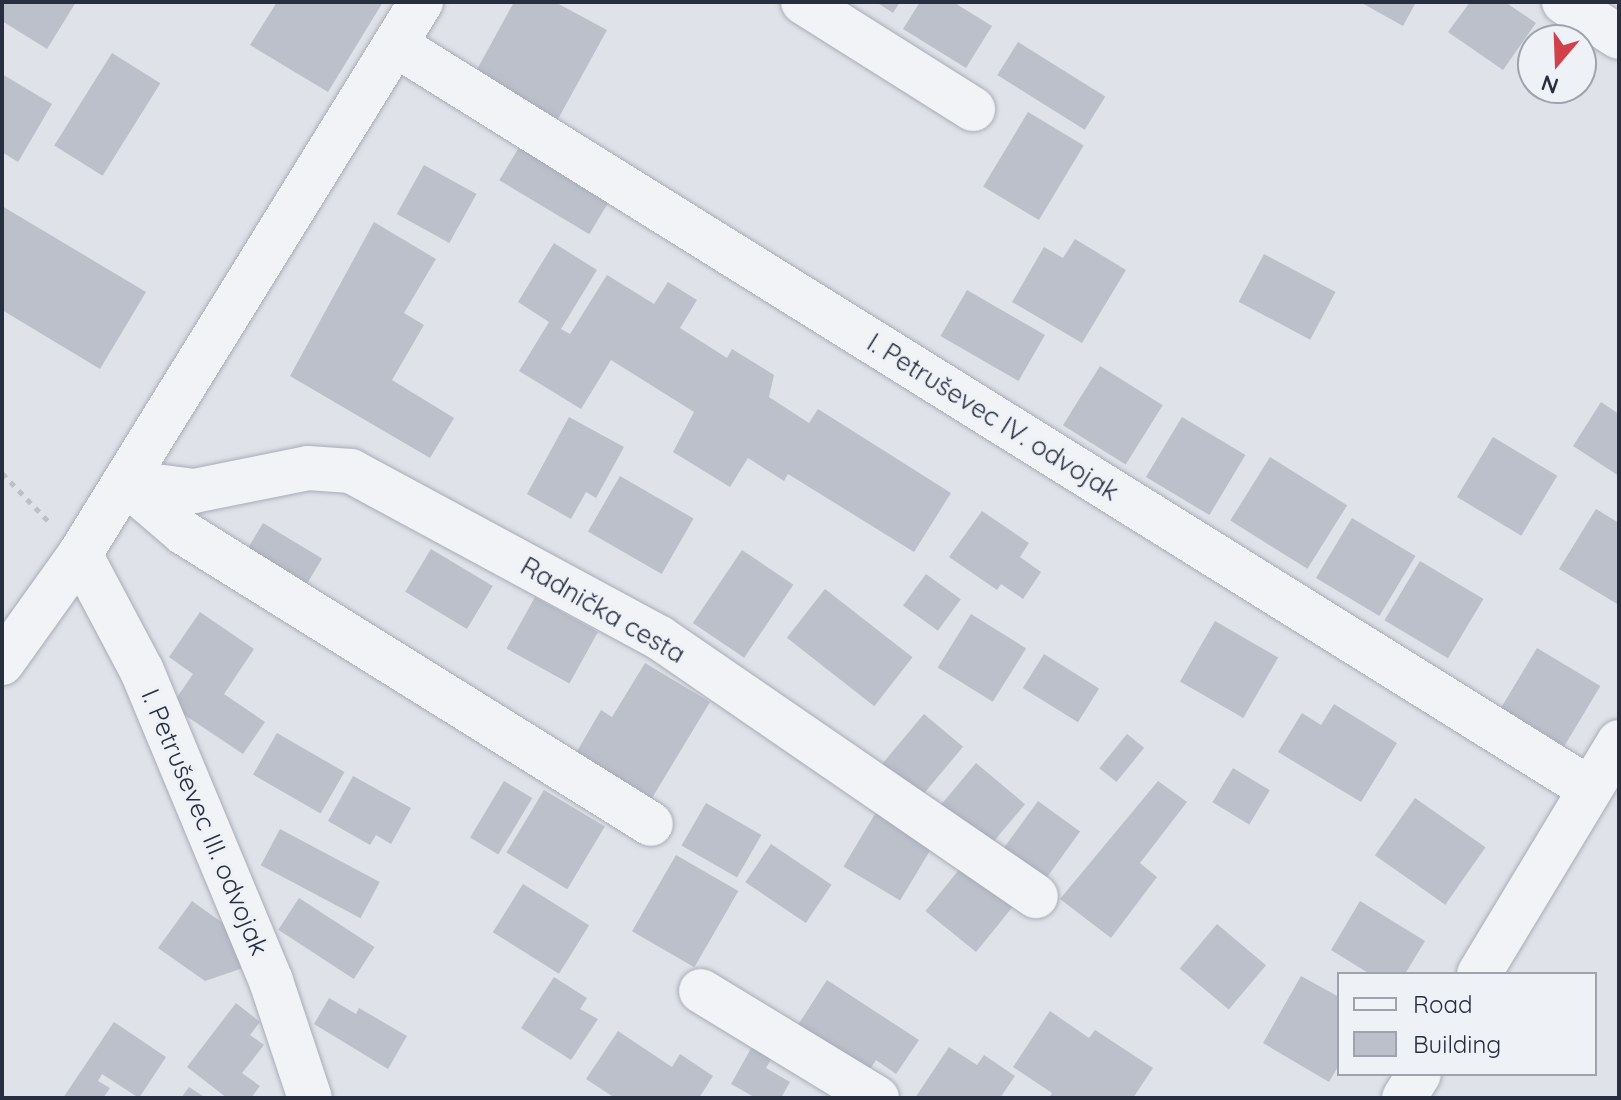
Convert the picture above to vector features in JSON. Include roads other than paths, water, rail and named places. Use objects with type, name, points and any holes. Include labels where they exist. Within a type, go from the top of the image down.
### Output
[{"type":"street","points":[[2,663],[80,554],[421,2]]},
{"type":"street","points":[[803,2],[973,109]]},
{"type":"street","points":[[1564,2],[1619,37]]},
{"type":"street","name":"I. Petruševec IV. odvojak","points":[[396,45],[1590,789]]},
{"type":"street","name":"Radnička cesta","points":[[125,482],[194,491],[308,468],[333,466],[351,471],[660,638],[1036,896]]},
{"type":"street","points":[[125,482],[184,533],[651,824]]},
{"type":"street","name":"I. Petruševec III. odvojak","points":[[80,554],[142,671],[271,981],[310,1098]]},
{"type":"street","points":[[1480,972],[1619,742]]},
{"type":"street","points":[[701,991],[877,1098]]},
{"type":"street","points":[[1404,1098],[1418,1076]]}]
